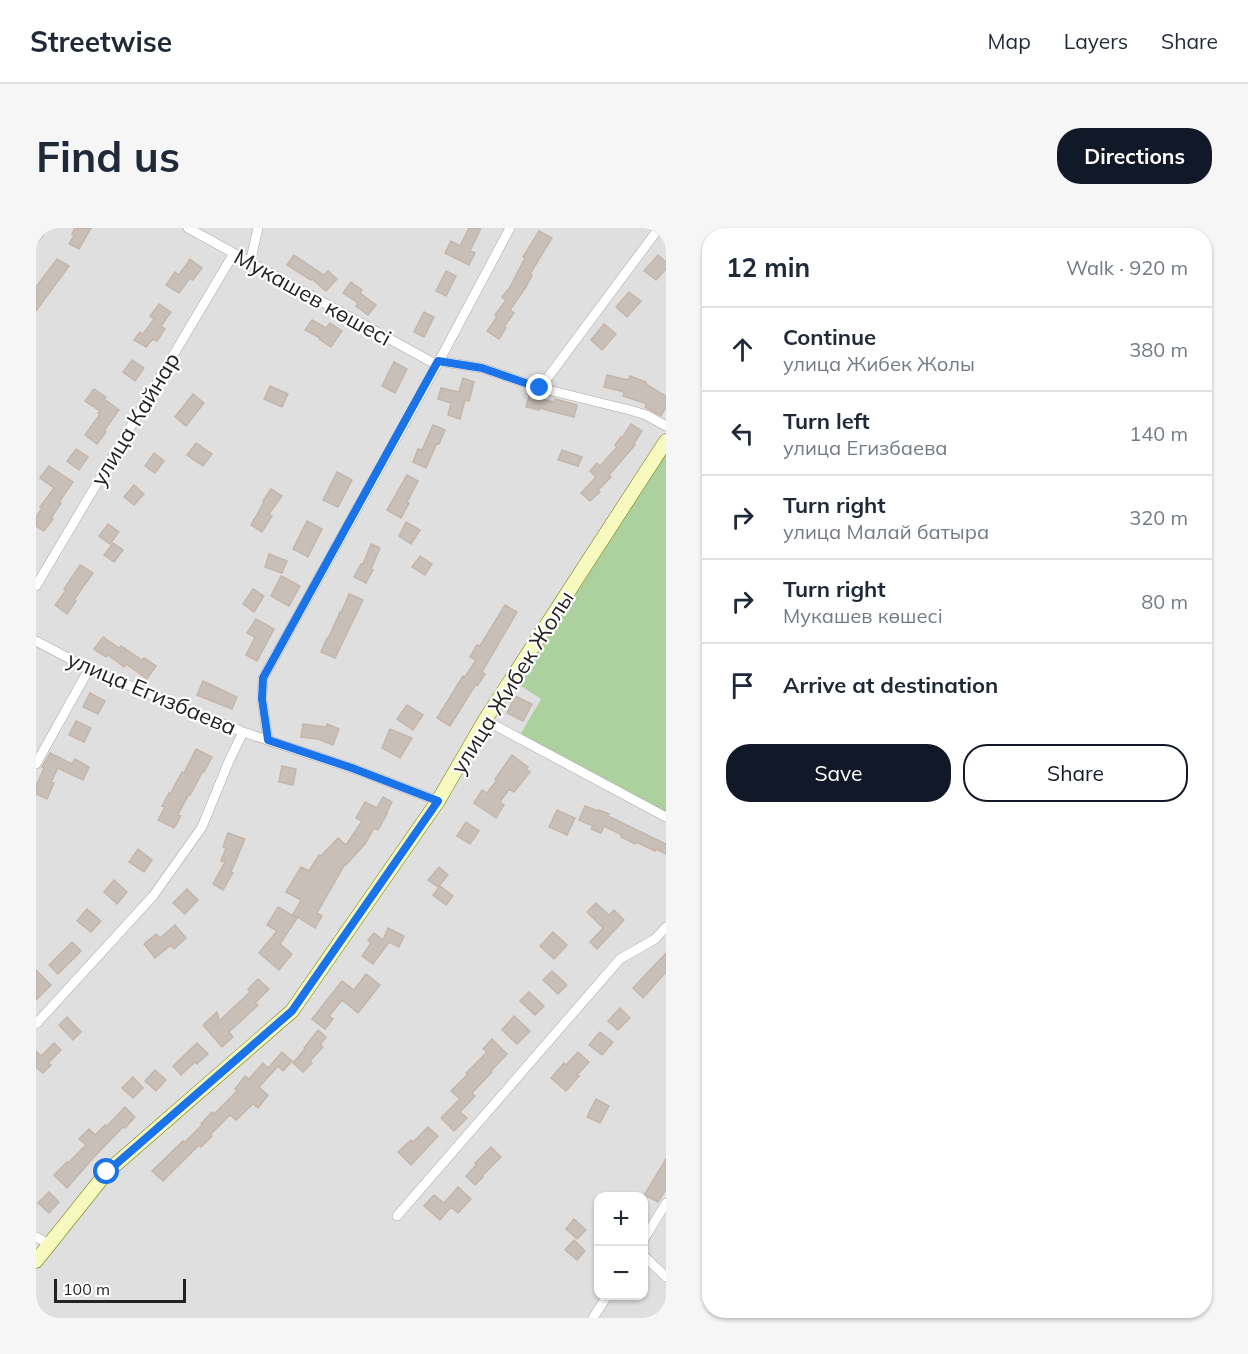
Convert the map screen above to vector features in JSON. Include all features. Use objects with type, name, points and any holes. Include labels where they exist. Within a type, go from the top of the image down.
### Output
[{"type":"main road","name":"улица Жибек Жолы","points":[[36,1261],[107,1172],[292,1011],[438,801],[485,720],[666,441]]},
{"type":"street","points":[[36,238],[42,228]]},
{"type":"street","name":"Мукашев көшесі","points":[[188,228],[437,363],[482,368],[540,388],[646,415],[666,426]]},
{"type":"street","points":[[250,263],[258,228]]},
{"type":"street","points":[[268,740],[262,699],[263,678],[510,228]]},
{"type":"street","points":[[540,388],[659,228]]},
{"type":"street","name":"улица Кайнар","points":[[36,586],[234,253]]},
{"type":"street","name":"улица Егизбаева","points":[[36,641],[89,669],[243,732],[352,768],[438,801]]},
{"type":"street","points":[[36,764],[89,669]]},
{"type":"street","points":[[485,720],[666,817]]},
{"type":"street","points":[[36,1024],[153,896],[202,828],[243,732]]},
{"type":"street","points":[[397,1216],[620,959],[655,939],[666,927]]},
{"type":"street","points":[[648,1232],[666,1203]]},
{"type":"street","points":[[36,1237],[49,1244]]},
{"type":"street","points":[[648,1260],[666,1277]]},
{"type":"street","points":[[593,1318],[604,1300]]},
{"type":"shaded area","points":[[36,228],[666,228],[666,1318],[36,1318]]},
{"type":"green space","points":[[666,453],[666,815],[520,735],[541,699],[518,684]]},
{"type":"building","points":[[75,228],[91,228],[79,249],[69,244]]},
{"type":"building","points":[[469,228],[481,228],[470,251],[475,253],[469,265],[445,253],[451,241],[460,246]]},
{"type":"building","points":[[539,231],[552,238],[530,274],[532,275],[526,287],[510,310],[514,313],[499,339],[487,331],[506,300],[502,297],[510,287],[525,258],[523,257]]},
{"type":"building","points":[[294,255],[324,275],[328,271],[337,279],[326,291],[312,279],[287,265]]},
{"type":"building","points":[[658,255],[666,262],[666,269],[656,280],[644,271]]},
{"type":"building","points":[[57,259],[69,266],[36,311],[36,287]]},
{"type":"building","points":[[190,259],[202,268],[193,280],[190,278],[179,293],[166,285],[175,272],[179,275]]},
{"type":"building","points":[[446,271],[456,276],[446,296],[436,291]]},
{"type":"building","points":[[351,282],[362,290],[360,293],[376,305],[368,315],[356,306],[358,303],[343,293]]},
{"type":"building","points":[[629,292],[641,301],[627,317],[616,307]]},
{"type":"building","points":[[159,304],[171,312],[161,326],[165,329],[157,341],[153,339],[146,347],[134,340],[140,332],[143,334],[154,319],[150,316]]},
{"type":"building","points":[[424,312],[434,317],[424,337],[414,332]]},
{"type":"building","points":[[312,320],[326,328],[330,323],[342,331],[331,347],[305,330]]},
{"type":"building","points":[[604,324],[616,334],[602,350],[591,340]]},
{"type":"building","points":[[132,360],[144,368],[135,381],[123,372]]},
{"type":"building","points":[[394,362],[407,369],[395,393],[382,386]]},
{"type":"building","points":[[607,375],[628,380],[630,376],[646,382],[666,396],[666,407],[661,416],[645,407],[647,404],[623,396],[624,392],[604,387]]},
{"type":"building","points":[[463,378],[474,382],[469,401],[465,400],[460,419],[448,415],[451,403],[438,399],[441,388],[459,392]]},
{"type":"building","points":[[270,386],[288,394],[282,407],[264,399]]},
{"type":"building","points":[[94,389],[119,410],[97,444],[85,435],[100,414],[98,413],[100,411],[85,401]]},
{"type":"building","points":[[193,394],[204,403],[186,426],[175,417]]},
{"type":"building","points":[[529,396],[554,402],[555,399],[577,405],[574,417],[526,407]]},
{"type":"building","points":[[631,424],[642,431],[633,445],[635,445],[609,475],[611,477],[598,490],[600,492],[590,501],[581,493],[596,477],[590,471],[597,463],[600,466],[617,447],[615,445]]},
{"type":"building","points":[[433,425],[445,430],[426,468],[413,462],[418,449],[422,450]]},
{"type":"building","points":[[196,443],[212,454],[203,466],[187,455]]},
{"type":"building","points":[[76,449],[88,457],[79,470],[67,461]]},
{"type":"building","points":[[562,450],[582,457],[578,466],[558,460]]},
{"type":"building","points":[[154,453],[164,461],[155,473],[145,466]]},
{"type":"building","points":[[49,466],[73,482],[59,502],[61,503],[51,518],[53,519],[44,531],[36,526],[36,517],[42,508],[40,507],[54,488],[40,478]]},
{"type":"building","points":[[337,472],[352,480],[338,507],[323,500]]},
{"type":"building","points":[[407,475],[418,481],[401,518],[387,510]]},
{"type":"building","points":[[134,485],[144,494],[134,505],[124,497]]},
{"type":"building","points":[[271,489],[282,496],[269,514],[272,516],[262,532],[251,525]]},
{"type":"building","points":[[307,521],[322,529],[308,557],[293,549]]},
{"type":"building","points":[[406,522],[420,530],[411,544],[399,536]]},
{"type":"building","points":[[108,524],[119,532],[110,544],[99,536]]},
{"type":"building","points":[[113,543],[123,550],[114,562],[104,555]]},
{"type":"building","points":[[371,544],[380,548],[366,583],[354,577],[363,564]]},
{"type":"building","points":[[269,554],[287,561],[282,573],[265,567]]},
{"type":"building","points":[[420,556],[432,564],[425,575],[412,567]]},
{"type":"building","points":[[80,565],[93,573],[67,614],[55,605]]},
{"type":"building","points":[[281,576],[300,586],[289,606],[271,596]]},
{"type":"building","points":[[253,589],[264,596],[254,612],[243,604]]},
{"type":"building","points":[[349,594],[363,600],[335,658],[321,652]]},
{"type":"building","points":[[505,605],[517,612],[482,672],[485,674],[478,685],[476,684],[450,726],[437,718],[463,676],[465,677],[476,660],[470,657],[477,645],[480,646]]},
{"type":"building","points":[[256,619],[274,629],[257,661],[246,655],[255,637],[247,633]]},
{"type":"building","points":[[103,637],[119,648],[121,646],[156,666],[147,679],[126,664],[124,667],[108,655],[106,657],[94,649]]},
{"type":"building","points":[[203,681],[237,697],[232,709],[197,695]]},
{"type":"building","points":[[90,693],[105,701],[98,714],[83,707]]},
{"type":"building","points":[[515,696],[532,704],[523,721],[507,713]]},
{"type":"building","points":[[407,705],[423,715],[413,730],[397,719]]},
{"type":"building","points":[[76,721],[91,728],[84,742],[69,735]]},
{"type":"building","points":[[303,724],[326,727],[327,724],[339,729],[333,745],[318,739],[301,737]]},
{"type":"building","points":[[390,729],[412,738],[400,758],[382,748]]},
{"type":"building","points":[[196,749],[212,757],[189,794],[174,828],[158,820],[165,807],[162,806],[182,772],[184,773]]},
{"type":"building","points":[[50,753],[72,764],[75,759],[89,767],[83,780],[58,768],[51,782],[54,783],[47,799],[36,794],[36,786],[44,768],[42,767]]},
{"type":"building","points":[[512,755],[528,767],[526,769],[530,772],[514,792],[509,789],[500,802],[504,805],[496,818],[474,803],[482,790],[487,793]]},
{"type":"building","points":[[282,766],[296,769],[293,785],[279,782]]},
{"type":"building","points":[[383,797],[392,802],[387,814],[378,830],[374,828],[365,844],[345,864],[317,913],[322,916],[315,928],[293,914],[301,900],[286,892],[301,867],[309,871],[319,855],[321,856],[338,838],[346,845],[362,821],[356,818],[365,802],[377,808]]},
{"type":"building","points":[[585,806],[609,814],[608,816],[666,844],[666,854],[636,842],[635,844],[604,826],[601,833],[591,829],[593,826],[579,820]]},
{"type":"building","points":[[557,810],[575,818],[567,835],[549,827]]},
{"type":"building","points":[[466,822],[479,831],[470,844],[457,836]]},
{"type":"building","points":[[228,833],[245,839],[231,872],[233,873],[223,890],[213,884],[225,862],[221,861]]},
{"type":"building","points":[[138,849],[152,860],[144,872],[129,862]]},
{"type":"building","points":[[439,867],[448,875],[438,887],[428,880]]},
{"type":"building","points":[[114,880],[127,892],[117,904],[104,892]]},
{"type":"building","points":[[440,886],[453,896],[446,905],[433,895]]},
{"type":"building","points":[[187,889],[198,900],[185,914],[173,903]]},
{"type":"building","points":[[596,903],[609,915],[614,910],[624,920],[597,949],[590,942],[603,928],[587,912]]},
{"type":"building","points":[[278,907],[297,918],[280,944],[292,954],[279,970],[259,953],[277,931],[267,925]]},
{"type":"building","points":[[87,909],[101,921],[91,932],[77,921]]},
{"type":"building","points":[[175,925],[186,938],[174,949],[171,945],[155,958],[144,944],[156,934],[160,938]]},
{"type":"building","points":[[388,928],[404,936],[399,947],[389,942],[373,964],[362,956],[371,943],[368,940],[374,933],[383,940]]},
{"type":"building","points":[[553,932],[567,945],[554,959],[540,946]]},
{"type":"building","points":[[72,942],[81,951],[58,974],[49,965]]},
{"type":"building","points":[[666,953],[666,972],[643,998],[633,988]]},
{"type":"building","points":[[36,970],[51,985],[36,1000]]},
{"type":"building","points":[[552,971],[567,985],[558,994],[543,980]]},
{"type":"building","points":[[366,974],[380,985],[358,1013],[342,1000],[329,1016],[333,1019],[325,1029],[312,1019],[342,981],[354,990]]},
{"type":"building","points":[[258,979],[269,989],[255,1003],[258,1005],[229,1032],[233,1037],[222,1047],[203,1025],[217,1012],[219,1021],[250,992],[248,989]]},
{"type":"building","points":[[529,992],[544,1006],[535,1015],[520,1001]]},
{"type":"building","points":[[620,1008],[630,1018],[618,1030],[608,1021]]},
{"type":"building","points":[[514,1016],[530,1031],[517,1044],[502,1030]]},
{"type":"building","points":[[67,1017],[81,1032],[73,1040],[59,1025]]},
{"type":"building","points":[[318,1030],[326,1037],[320,1045],[323,1047],[303,1072],[293,1063]]},
{"type":"building","points":[[600,1032],[613,1042],[602,1055],[589,1045]]},
{"type":"building","points":[[492,1039],[507,1054],[472,1093],[475,1096],[460,1112],[467,1118],[454,1131],[441,1118],[460,1099],[451,1091],[487,1052],[483,1049]]},
{"type":"building","points":[[54,1043],[61,1050],[48,1063],[51,1065],[43,1073],[36,1067],[36,1051],[41,1056]]},
{"type":"building","points":[[197,1043],[208,1054],[181,1075],[173,1066]]},
{"type":"building","points":[[282,1052],[292,1061],[283,1071],[278,1066],[259,1087],[268,1095],[258,1108],[253,1104],[236,1120],[230,1115],[201,1147],[199,1145],[163,1181],[152,1171],[183,1141],[185,1142],[212,1112],[214,1114],[237,1091],[235,1089],[245,1076],[249,1079],[263,1063],[268,1068]]},
{"type":"building","points":[[578,1052],[589,1062],[566,1091],[551,1078]]},
{"type":"building","points":[[155,1070],[166,1080],[156,1091],[145,1081]]},
{"type":"building","points":[[133,1077],[143,1088],[133,1098],[122,1088]]},
{"type":"building","points":[[596,1099],[609,1106],[600,1123],[587,1117]]},
{"type":"building","points":[[125,1107],[135,1117],[94,1157],[67,1188],[54,1175],[86,1145],[79,1139],[89,1129],[95,1135]]},
{"type":"building","points":[[428,1127],[438,1136],[411,1165],[398,1152],[411,1140],[413,1142]]},
{"type":"building","points":[[491,1147],[501,1157],[475,1185],[466,1176]]},
{"type":"building","points":[[666,1159],[666,1189],[658,1202],[648,1197],[648,1192],[646,1192]]},
{"type":"building","points":[[458,1187],[471,1199],[458,1213],[451,1207],[440,1220],[424,1206],[434,1195],[444,1203]]},
{"type":"building","points":[[49,1192],[59,1202],[49,1213],[38,1203]]},
{"type":"building","points":[[574,1219],[586,1230],[577,1239],[566,1229]]},
{"type":"building","points":[[574,1240],[585,1251],[577,1260],[565,1250]]},
{"type":"route","points":[[107,1172],[292,1011],[438,801],[352,768],[268,740],[262,699],[263,678],[438,361],[482,368],[540,388]]}]
